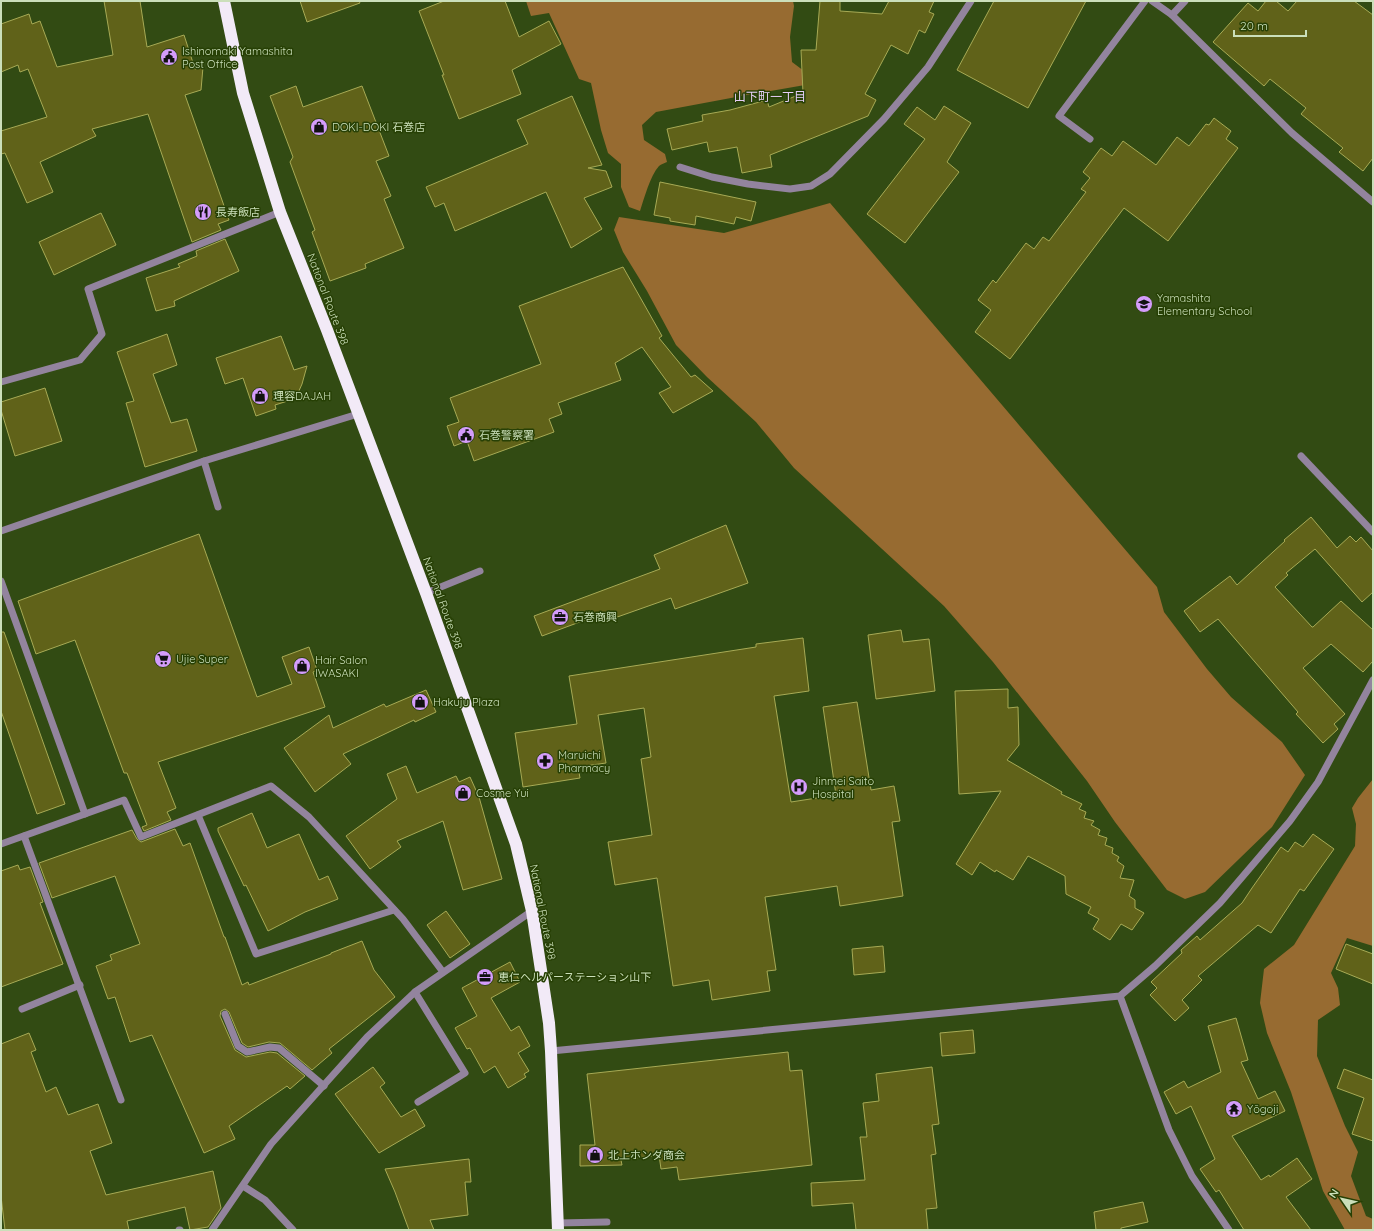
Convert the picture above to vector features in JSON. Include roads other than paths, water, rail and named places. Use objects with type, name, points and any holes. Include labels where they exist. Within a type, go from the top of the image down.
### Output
[{"type":"highway","name":"National Route 398","points":[[224,1],[242,93],[280,212],[327,330],[426,593],[516,844],[532,911],[549,1023],[557,1226]]},
{"type":"street","points":[[680,167],[712,177],[748,184],[790,189],[811,186],[830,174],[884,119],[928,67],[971,1]]},
{"type":"street","points":[[1090,139],[1059,116],[1145,1]]},
{"type":"street","points":[[1152,1],[1172,15],[1292,134],[1373,202]]},
{"type":"street","points":[[1172,15],[1185,1]]},
{"type":"street","points":[[1,382],[80,360],[102,334],[88,288],[280,212]]},
{"type":"street","points":[[1,531],[204,461],[358,414]]},
{"type":"street","points":[[1301,456],[1373,532]]},
{"type":"street","points":[[204,461],[218,507]]},
{"type":"street","points":[[426,593],[480,571]]},
{"type":"street","points":[[1,581],[85,814]]},
{"type":"street","points":[[551,1051],[1120,996],[1155,966],[1220,903],[1290,821],[1318,782],[1373,680]]},
{"type":"street","points":[[1,844],[124,800],[141,836],[271,786],[309,817],[403,919],[443,972]]},
{"type":"street","points":[[198,815],[256,954],[394,910]]},
{"type":"street","points":[[24,836],[121,1100]]},
{"type":"street","points":[[212,1230],[270,1144],[367,1037],[415,992],[532,911]]},
{"type":"street","points":[[22,1010],[80,985]]},
{"type":"street","points":[[415,992],[465,1073],[418,1102]]},
{"type":"street","points":[[1120,996],[1169,1130],[1192,1176],[1229,1230]]},
{"type":"street","points":[[225,1014],[238,1046],[247,1052],[270,1047],[279,1048],[324,1086]]},
{"type":"street","points":[[243,1186],[265,1200],[293,1230]]},
{"type":"street","points":[[557,1226],[607,1222]]},
{"type":"place","name":"Ishinomaki Yamashita Post Office","points":[[169,57]]},
{"type":"place","name":"DOKI-DOKI 石巻店","points":[[319,127]]},
{"type":"place","name":"長寿飯店","points":[[203,212]]},
{"type":"place","name":"Yamashita Elementary School","points":[[1144,304]]},
{"type":"place","name":"理容DAJAH","points":[[260,396]]},
{"type":"place","name":"石巻警察署","points":[[466,435]]},
{"type":"place","name":"石巻商興","points":[[560,617]]},
{"type":"place","name":"Ujie Super","points":[[163,659]]},
{"type":"place","name":"Hair Salon IWASAKI","points":[[302,666]]},
{"type":"place","name":"Hakuju Plaza","points":[[420,702]]},
{"type":"place","name":"Maruichi Pharmacy","points":[[545,761]]},
{"type":"place","name":"Jinmei Saito Hospital","points":[[799,787]]},
{"type":"place","name":"Cosme Yui","points":[[463,793]]},
{"type":"place","name":"恵仁ヘルパーステーション山下","points":[[485,977]]},
{"type":"place","name":"Yōgoji","points":[[1234,1109]]},
{"type":"place","name":"北上ホンダ商会","points":[[595,1155]]},
{"type":"district","name":"山下町一丁目","points":[[770,97]]}]
